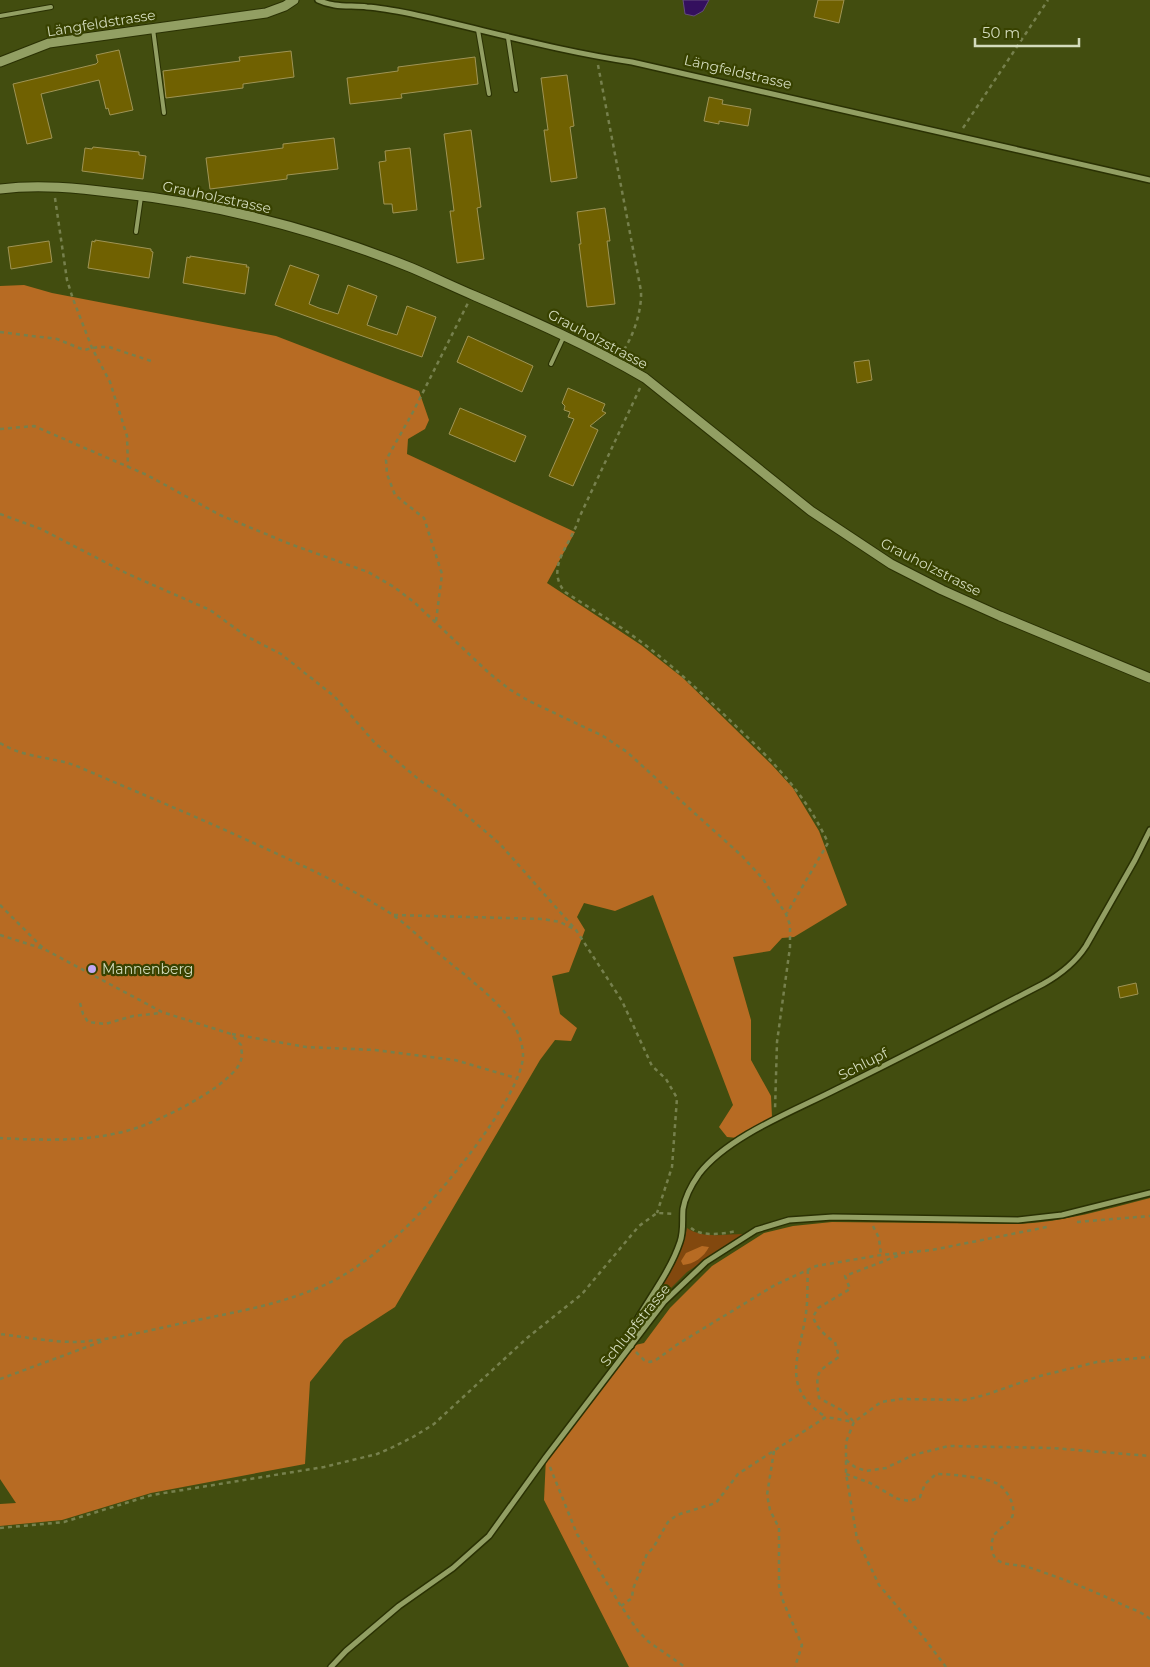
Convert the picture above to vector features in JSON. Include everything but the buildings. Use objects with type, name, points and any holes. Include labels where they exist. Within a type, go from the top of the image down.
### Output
[{"type":"street","name":"Längfeldstrasse","points":[[0,62],[49,43],[266,13],[285,6],[294,0]]},
{"type":"street","name":"Längfeldstrasse","points":[[318,0],[325,4],[367,6],[411,14],[508,38],[632,62],[1150,180]]},
{"type":"street","name":"Grauholzstrasse","points":[[0,189],[76,188],[141,195],[221,209],[305,230],[413,268],[564,336],[616,361],[645,378],[812,511],[891,564],[942,590],[1000,616],[1150,678]]},
{"type":"street","name":"Schlupf","points":[[631,1346],[630,1336],[634,1325],[676,1252],[682,1233],[686,1198],[710,1162],[727,1148],[775,1119],[1058,976],[1078,958],[1086,946],[1150,830]]},
{"type":"street","name":"Schlupfstrasse","points":[[331,1667],[346,1651],[399,1606],[453,1568],[489,1536],[546,1457],[664,1302],[706,1262],[756,1230],[789,1220],[833,1217],[1018,1220],[1062,1215],[1150,1193]]},
{"type":"lane","points":[[0,16],[51,7]]},
{"type":"lane","points":[[152,29],[164,112]]},
{"type":"lane","points":[[478,30],[489,94]]},
{"type":"lane","points":[[508,38],[516,90]]},
{"type":"lane","points":[[136,232],[141,195]]},
{"type":"lane","points":[[551,364],[564,336]]},
{"type":"path","points":[[958,136],[993,80],[1048,0]]},
{"type":"path","points":[[596,56],[642,304],[639,316],[624,350],[616,361]]},
{"type":"path","points":[[53,187],[67,280],[92,348],[110,382],[127,436],[128,467]]},
{"type":"path","points":[[436,621],[442,574],[424,518],[395,495],[387,474],[386,460],[413,412],[472,295]]},
{"type":"path","points":[[0,332],[57,339],[79,349],[109,347],[151,361]]},
{"type":"path","points":[[645,378],[579,518],[576,530],[558,562],[557,580],[565,592],[643,643],[685,677],[774,763],[795,787],[822,829],[828,843],[786,914]]},
{"type":"path","points":[[0,429],[34,426],[128,467],[220,515],[290,544],[368,572],[394,587],[414,602],[489,673],[509,689],[529,701],[603,736],[627,752],[742,856],[763,879],[786,914],[790,925],[790,947],[779,1022],[775,1119]]},
{"type":"path","points":[[0,514],[42,530],[128,574],[210,610],[246,636],[281,654],[335,697],[375,743],[422,782],[444,796],[500,844],[576,930],[622,1001],[652,1066],[666,1079],[676,1098],[672,1167],[657,1213],[639,1226],[582,1294],[527,1338],[434,1424],[413,1437],[377,1454],[324,1467],[152,1495],[64,1522],[0,1528]]},
{"type":"path","points":[[0,743],[12,751],[71,764],[196,816],[319,873],[393,915],[488,995],[506,1014],[521,1041],[523,1056],[522,1066],[498,1113],[469,1156],[439,1193],[397,1236],[339,1278],[309,1292],[278,1303],[107,1339],[75,1342],[52,1341],[0,1334]]},
{"type":"path","points":[[0,906],[44,949]]},
{"type":"path","points":[[393,915],[543,919],[560,922],[576,930]]},
{"type":"path","points":[[0,935],[44,949],[162,1012],[231,1034],[306,1047],[375,1050],[455,1060],[516,1078]]},
{"type":"path","points":[[80,1003],[83,1014],[88,1022],[105,1024],[133,1016],[162,1012]]},
{"type":"path","points":[[0,1138],[40,1139],[103,1136],[134,1129],[163,1117],[211,1091],[231,1075],[241,1060],[241,1045],[231,1034]]},
{"type":"path","points":[[657,1213],[683,1214]]},
{"type":"path","points":[[1075,1222],[1150,1216]]},
{"type":"path","points":[[870,1218],[879,1238],[881,1255]]},
{"type":"path","points":[[683,1224],[700,1233],[736,1231],[749,1235]]},
{"type":"path","points":[[631,1346],[644,1360],[650,1362],[656,1360],[678,1344],[775,1285],[816,1266],[881,1255],[955,1246],[1051,1226]]},
{"type":"path","points":[[854,1422],[845,1412],[820,1398],[817,1381],[820,1370],[838,1357],[835,1342],[816,1324],[813,1317],[818,1308],[850,1289],[845,1276],[904,1253]]},
{"type":"path","points":[[808,1270],[806,1312],[796,1368],[798,1388],[811,1408],[826,1417],[854,1422]]},
{"type":"path","points":[[0,1379],[107,1339]]},
{"type":"path","points":[[946,1667],[879,1585],[857,1539],[846,1474],[846,1442],[854,1422],[881,1402],[901,1399],[966,1400],[1040,1376],[1097,1362],[1150,1357]]},
{"type":"path","points":[[621,1606],[632,1598],[633,1589],[647,1554],[653,1548],[668,1522],[677,1515],[716,1503],[738,1474],[826,1417]]},
{"type":"path","points":[[846,1460],[855,1467],[866,1470],[886,1468],[913,1455],[949,1446],[1052,1448],[1150,1456]]},
{"type":"path","points":[[774,1451],[767,1495],[770,1510],[779,1528],[779,1586],[783,1601],[802,1645],[795,1667]]},
{"type":"path","points":[[546,1457],[577,1534],[621,1606],[638,1631],[649,1642],[685,1667]]},
{"type":"path","points":[[846,1474],[898,1499],[910,1501],[920,1497],[925,1484],[936,1474],[950,1474],[996,1483],[1003,1489],[1013,1504],[1013,1516],[1008,1523],[994,1534],[993,1556],[1000,1562],[1020,1564],[1064,1579],[1107,1597],[1150,1619]]},
{"type":"shaded area","points":[[683,0],[709,0],[703,11],[694,16],[685,14]]},
{"type":"shaded area","points":[[24,285],[52,293],[276,336],[419,391],[429,420],[425,429],[408,439],[407,454],[575,532],[547,583],[641,645],[683,678],[772,765],[793,788],[819,831],[847,905],[794,937],[782,938],[770,951],[733,957],[751,1020],[751,1060],[771,1096],[772,1117],[738,1138],[727,1137],[719,1127],[733,1105],[653,895],[615,911],[584,903],[577,917],[585,930],[569,972],[552,976],[560,1014],[577,1028],[571,1041],[555,1040],[540,1060],[395,1307],[344,1340],[310,1382],[305,1464],[151,1493],[62,1520],[0,1526],[0,1504],[16,1503],[0,1479],[0,286]]},
{"type":"shaded area","points":[[1150,1198],[1150,1667],[629,1667],[544,1500],[546,1457],[631,1346],[644,1343],[670,1308],[712,1266],[764,1233],[793,1226],[832,1222],[1036,1223],[1085,1214]]},
{"type":"shaded area","points":[[687,1228],[707,1235],[744,1234],[687,1272],[665,1294],[638,1329],[641,1320],[680,1253]]},
{"type":"shaded area","points":[[702,1246],[709,1247],[707,1251],[695,1262],[683,1265],[681,1261],[686,1253]]},
{"type":"place","name":"Mannenberg","points":[[92,969]]}]
